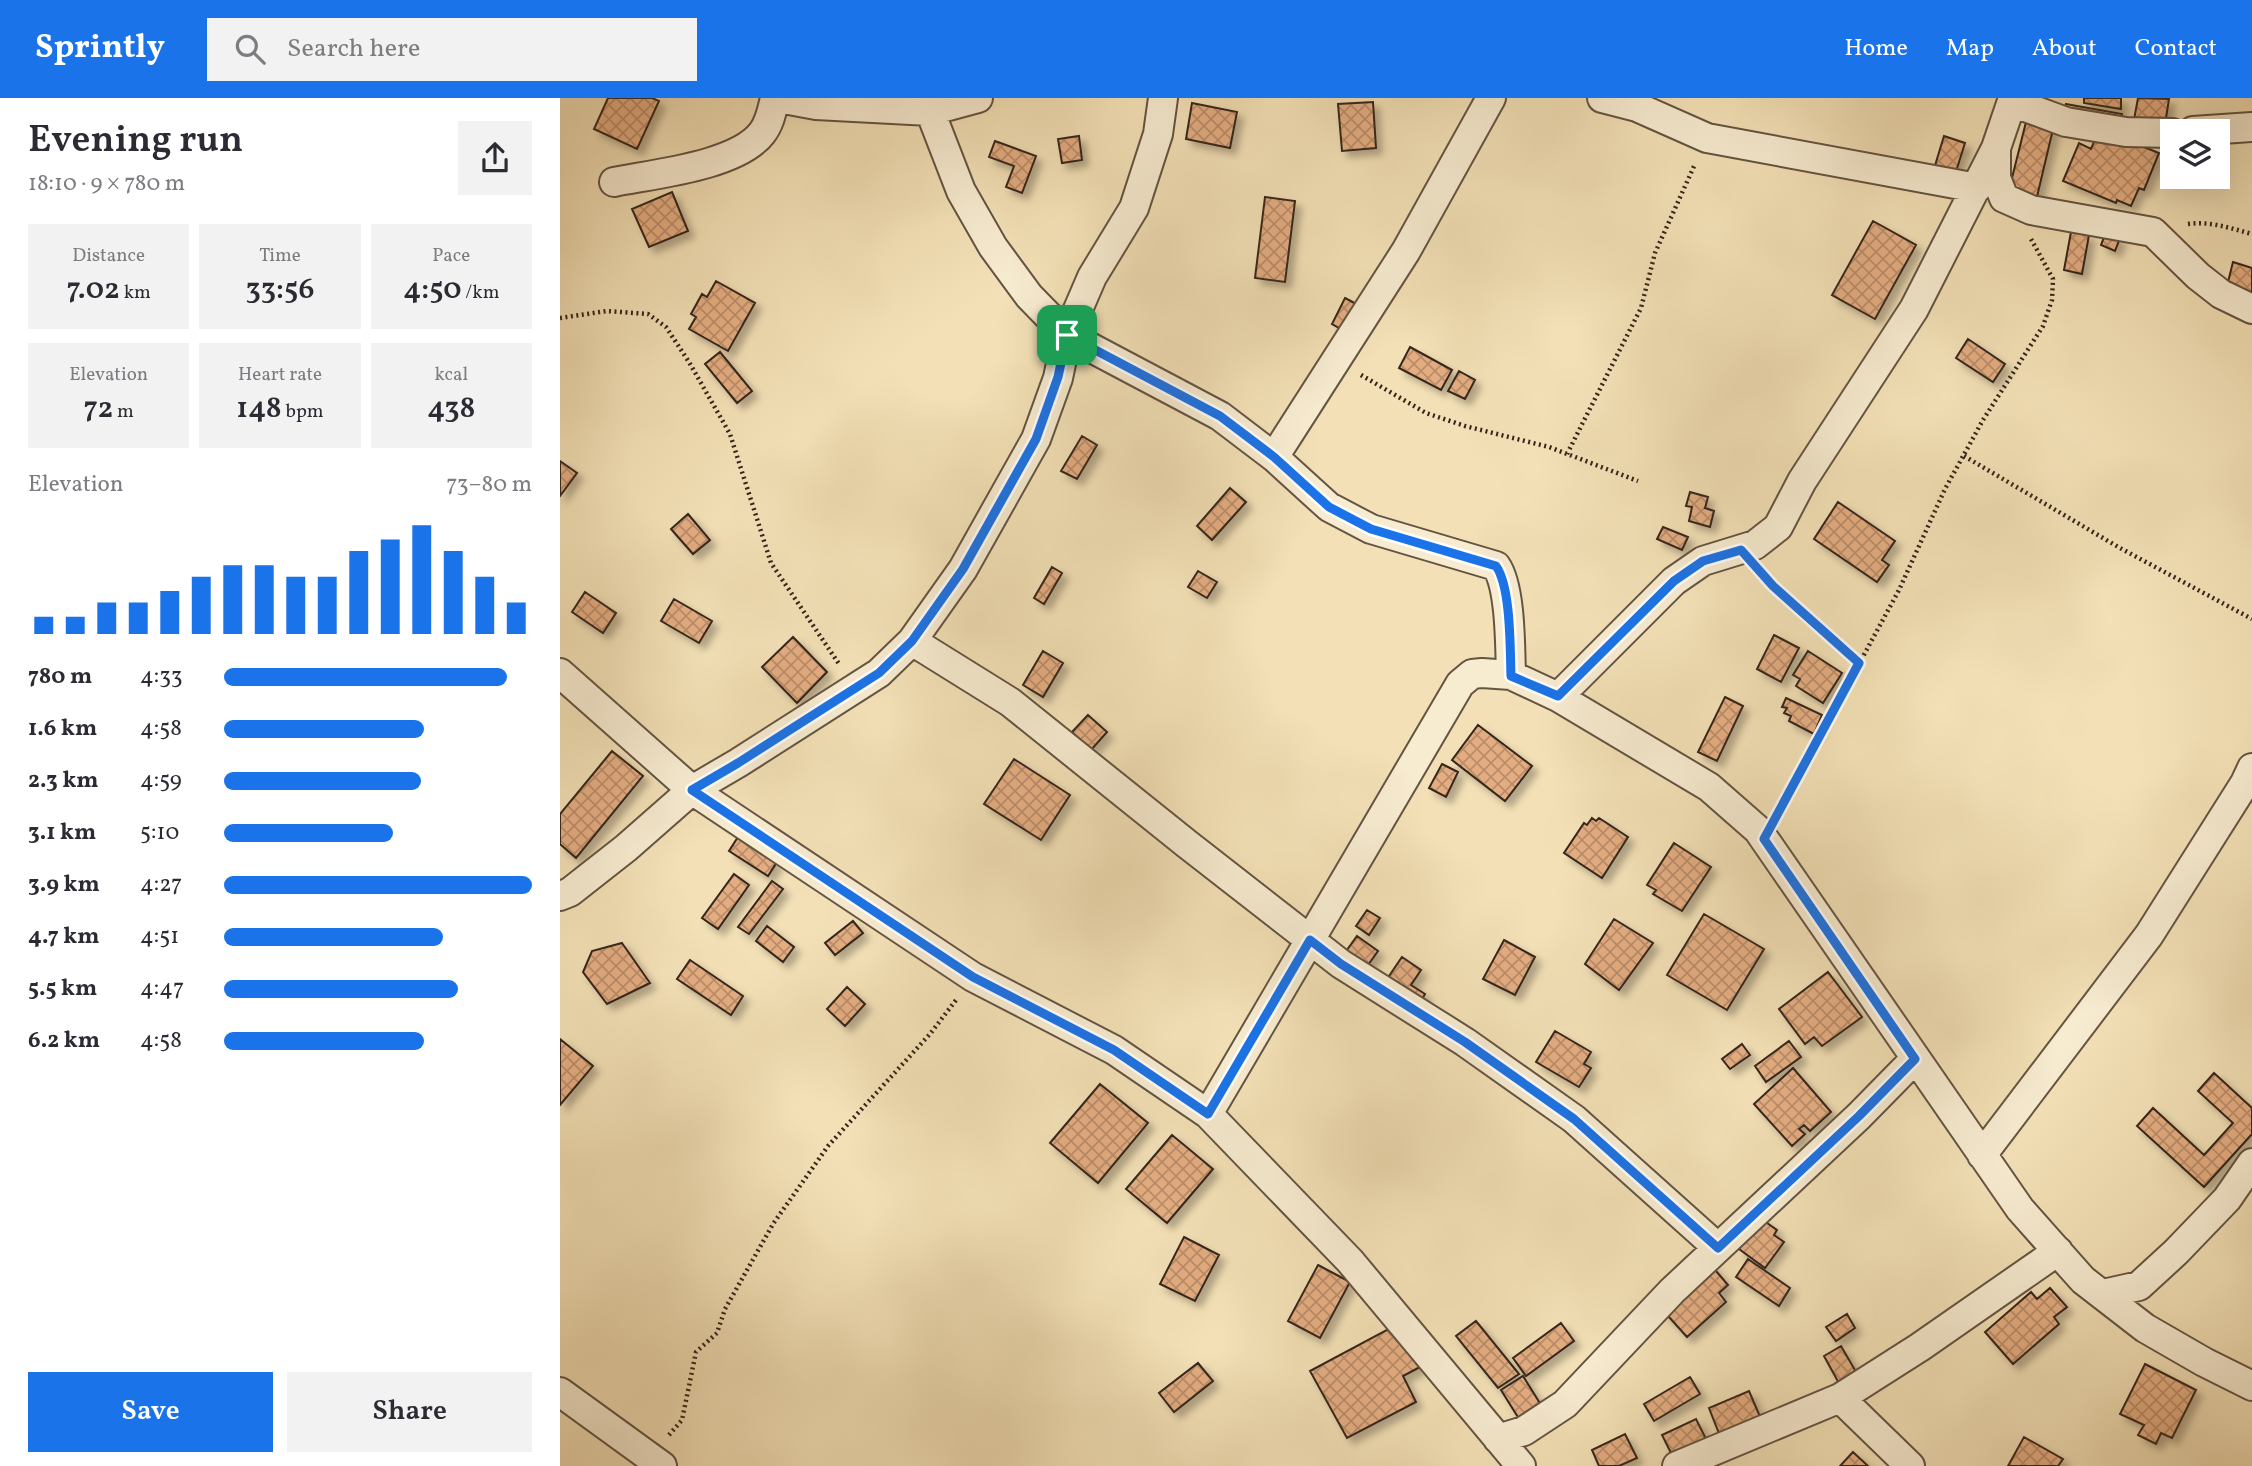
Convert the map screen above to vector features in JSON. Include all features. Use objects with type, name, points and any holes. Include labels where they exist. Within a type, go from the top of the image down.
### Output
[{"type":"street","points":[[614,181],[691,167],[738,152],[764,131],[777,98],[816,105],[930,111],[978,98]]},
{"type":"street","points":[[560,895],[570,892],[626,848],[692,790],[879,673],[912,641],[963,569],[1036,439],[1058,377],[1067,335],[1093,277],[1135,208],[1158,134],[1163,98]]},
{"type":"street","points":[[1274,457],[1406,251],[1491,98]]},
{"type":"street","points":[[1602,98],[1637,107],[1707,138],[1978,188]]},
{"type":"street","points":[[1558,696],[1674,581],[1703,561],[1755,545],[1778,527],[1802,481],[1914,309],[1978,188],[1996,148],[2012,100],[2066,122],[2126,132],[2160,133]]},
{"type":"street","points":[[930,111],[961,191],[993,247],[1029,296],[1067,335],[1220,416],[1274,457],[1329,507],[1371,529],[1496,566],[1501,573],[1505,591],[1511,676]]},
{"type":"street","points":[[2230,128],[2252,127]]},
{"type":"street","points":[[1996,148],[1996,178],[2004,198],[2031,210],[2153,232],[2198,276],[2221,294],[2252,309]]},
{"type":"street","points":[[912,641],[1010,702],[1341,964],[1465,1042],[1574,1119],[1718,1248]]},
{"type":"street","points":[[560,673],[692,790],[973,977],[1114,1050],[1208,1114],[1350,1261],[1521,1466]]},
{"type":"street","points":[[1208,1114],[1460,684],[1472,674],[1511,676],[1558,696],[1709,787],[1758,830],[2020,1209],[2084,1280],[2145,1328],[2252,1386]]},
{"type":"street","points":[[1982,1155],[2149,935],[2252,768]]},
{"type":"street","points":[[1498,1439],[1524,1431],[1565,1404],[1672,1291],[1859,1116],[1915,1059]]},
{"type":"street","points":[[2103,1294],[2139,1286],[2227,1199],[2252,1163]]},
{"type":"street","points":[[1677,1466],[1840,1398],[1920,1347],[2058,1251]]},
{"type":"street","points":[[560,1392],[656,1461]]},
{"type":"street","points":[[1840,1398],[1910,1466]]},
{"type":"path","points":[[1567,454],[1641,308],[1655,253],[1707,138]]},
{"type":"path","points":[[2153,232],[2201,222],[2252,234]]},
{"type":"path","points":[[1764,839],[1899,590],[1945,489],[1983,420],[2043,326],[2052,300],[2053,279],[2030,237]]},
{"type":"path","points":[[560,318],[607,311],[648,314],[666,327],[730,434],[771,564],[856,688]]},
{"type":"path","points":[[1336,361],[1426,413],[1567,454],[1637,481]]},
{"type":"path","points":[[1964,456],[2120,548],[2252,619]]},
{"type":"path","points":[[1741,550],[1773,586],[1859,663]]},
{"type":"path","points":[[656,1461],[682,1420],[696,1352],[717,1332],[725,1309],[773,1224],[828,1146],[930,1034],[973,977]]},
{"type":"building","points":[[608,98],[652,98],[659,101],[637,149],[594,129]]},
{"type":"building","points":[[2084,98],[2121,98],[2121,109],[2084,103]]},
{"type":"building","points":[[2138,98],[2169,99],[2166,119],[2160,119],[2160,130],[2133,125]]},
{"type":"building","points":[[1373,102],[1376,148],[1342,151],[1338,104]]},
{"type":"building","points":[[1192,103],[1237,112],[1230,148],[1186,139]]},
{"type":"building","points":[[2066,104],[2122,114],[2119,130],[2063,120]]},
{"type":"building","points":[[2027,118],[2054,125],[2036,201],[2008,194]]},
{"type":"building","points":[[2114,135],[2159,153],[2144,190],[2139,188],[2131,206],[2117,200],[2116,203],[2063,181],[2079,143],[2091,149],[2096,137]]},
{"type":"building","points":[[1079,136],[1082,160],[1062,163],[1058,139]]},
{"type":"building","points":[[1944,136],[1965,143],[1954,178],[1933,172]]},
{"type":"building","points":[[995,141],[1036,156],[1022,193],[1006,187],[1014,166],[989,157]]},
{"type":"building","points":[[672,192],[688,231],[649,247],[632,209]]},
{"type":"building","points":[[1265,197],[1295,201],[1285,282],[1255,278]]},
{"type":"building","points":[[1873,221],[1916,245],[1875,319],[1832,295]]},
{"type":"building","points":[[2071,232],[2089,235],[2082,274],[2064,270]]},
{"type":"building","points":[[2106,232],[2120,238],[2115,251],[2101,245]]},
{"type":"building","points":[[2233,262],[2252,268],[2252,293],[2227,286]]},
{"type":"building","points":[[716,281],[755,303],[728,351],[689,329],[696,317],[691,314],[702,294],[707,297]]},
{"type":"building","points":[[1345,298],[1362,307],[1348,333],[1332,324]]},
{"type":"building","points":[[1968,339],[2005,364],[1993,382],[1956,358]]},
{"type":"building","points":[[1410,347],[1452,370],[1441,390],[1399,368]]},
{"type":"building","points":[[720,352],[752,391],[737,403],[705,364]]},
{"type":"building","points":[[1459,371],[1475,380],[1465,399],[1448,391]]},
{"type":"building","points":[[1082,436],[1097,445],[1077,479],[1061,471]]},
{"type":"building","points":[[560,461],[577,473],[560,496]]},
{"type":"building","points":[[1230,488],[1246,502],[1212,540],[1197,526]]},
{"type":"building","points":[[1690,492],[1708,497],[1705,508],[1714,511],[1710,527],[1689,521],[1692,507],[1686,506]]},
{"type":"building","points":[[1838,502],[1895,541],[1882,560],[1889,565],[1877,582],[1814,539]]},
{"type":"building","points":[[688,514],[710,540],[693,554],[671,529]]},
{"type":"building","points":[[1663,527],[1688,537],[1682,550],[1657,539]]},
{"type":"building","points":[[1052,567],[1062,573],[1044,604],[1034,598]]},
{"type":"building","points":[[1198,571],[1217,582],[1207,598],[1188,587]]},
{"type":"building","points":[[585,592],[616,613],[603,633],[572,612]]},
{"type":"building","points":[[674,599],[712,621],[699,643],[661,621]]},
{"type":"building","points":[[1774,635],[1799,648],[1781,682],[1757,669]]},
{"type":"building","points":[[793,637],[827,672],[797,703],[762,667]]},
{"type":"building","points":[[1043,651],[1063,663],[1043,697],[1023,685]]},
{"type":"building","points":[[1808,651],[1842,673],[1823,703],[1796,686],[1800,679],[1793,675]]},
{"type":"building","points":[[1725,697],[1743,706],[1717,761],[1698,752]]},
{"type":"building","points":[[1786,698],[1822,715],[1814,734],[1789,721],[1791,716],[1784,713],[1787,708],[1782,707]]},
{"type":"building","points":[[1088,715],[1107,732],[1091,750],[1072,732]]},
{"type":"building","points":[[1478,725],[1532,766],[1505,801],[1452,760]]},
{"type":"building","points":[[612,751],[643,776],[576,858],[560,844],[560,814]]},
{"type":"building","points":[[1014,759],[1070,795],[1041,840],[984,804]]},
{"type":"building","points":[[1442,764],[1458,772],[1446,797],[1429,788]]},
{"type":"building","points":[[1592,818],[1596,821],[1599,818],[1628,837],[1602,878],[1564,853],[1584,823],[1587,825]]},
{"type":"building","points":[[738,837],[777,862],[768,876],[729,851]]},
{"type":"building","points":[[1674,843],[1711,867],[1682,911],[1653,894],[1656,890],[1647,885]]},
{"type":"building","points":[[734,874],[749,885],[718,929],[702,918]]},
{"type":"building","points":[[772,881],[783,889],[749,934],[738,927]]},
{"type":"building","points":[[1367,910],[1380,918],[1369,935],[1356,926]]},
{"type":"building","points":[[1704,914],[1764,949],[1727,1010],[1667,975]]},
{"type":"building","points":[[1614,919],[1653,943],[1619,990],[1585,964]]},
{"type":"building","points":[[853,921],[863,933],[835,955],[825,943]]},
{"type":"building","points":[[767,926],[794,947],[783,962],[756,941]]},
{"type":"building","points":[[1357,936],[1378,951],[1363,972],[1342,957]]},
{"type":"building","points":[[1504,940],[1535,957],[1515,995],[1483,979]]},
{"type":"building","points":[[622,943],[650,983],[607,1004],[583,972],[592,951]]},
{"type":"building","points":[[1402,957],[1421,970],[1411,985],[1425,994],[1417,1008],[1383,985]]},
{"type":"building","points":[[690,960],[743,996],[731,1015],[677,979]]},
{"type":"building","points":[[1828,972],[1862,1017],[1822,1046],[1814,1037],[1805,1044],[1779,1009]]},
{"type":"building","points":[[847,987],[865,1004],[845,1026],[827,1009]]},
{"type":"building","points":[[1555,1031],[1591,1052],[1584,1064],[1591,1068],[1579,1087],[1536,1062]]},
{"type":"building","points":[[560,1039],[593,1066],[560,1105]]},
{"type":"building","points":[[1789,1041],[1801,1057],[1766,1082],[1755,1066]]},
{"type":"building","points":[[1742,1044],[1750,1055],[1730,1069],[1722,1059]]},
{"type":"building","points":[[1793,1068],[1831,1112],[1810,1131],[1804,1125],[1799,1129],[1805,1134],[1792,1146],[1754,1104]]},
{"type":"building","points":[[2214,1073],[2252,1108],[2252,1134],[2204,1187],[2137,1126],[2153,1108],[2204,1155],[2233,1123],[2198,1091]]},
{"type":"building","points":[[1100,1084],[1148,1123],[1098,1183],[1050,1143]]},
{"type":"building","points":[[1172,1135],[1213,1169],[1167,1223],[1126,1189]]},
{"type":"building","points":[[1760,1218],[1777,1230],[1774,1235],[1784,1242],[1765,1268],[1739,1249]]},
{"type":"building","points":[[1184,1237],[1219,1255],[1195,1301],[1160,1284]]},
{"type":"building","points":[[1748,1259],[1790,1288],[1779,1306],[1736,1277]]},
{"type":"building","points":[[1710,1264],[1728,1285],[1719,1293],[1726,1302],[1687,1337],[1660,1307]]},
{"type":"building","points":[[1318,1265],[1350,1282],[1320,1338],[1288,1321]]},
{"type":"building","points":[[2050,1288],[2067,1307],[2054,1317],[2059,1324],[2013,1364],[1985,1332],[2031,1292],[2037,1299]]},
{"type":"building","points":[[1847,1314],[1855,1328],[1836,1341],[1826,1327]]},
{"type":"building","points":[[1476,1321],[1519,1374],[1498,1388],[1456,1336]]},
{"type":"building","points":[[1561,1323],[1574,1341],[1526,1376],[1513,1358]]},
{"type":"building","points":[[1396,1325],[1420,1367],[1403,1376],[1416,1402],[1347,1438],[1310,1371]]},
{"type":"building","points":[[1841,1346],[1859,1377],[1841,1387],[1824,1356]]},
{"type":"building","points":[[1198,1363],[1213,1381],[1174,1412],[1159,1393]]},
{"type":"building","points":[[2145,1364],[2196,1390],[2172,1438],[2161,1433],[2156,1444],[2138,1435],[2144,1425],[2120,1414]]},
{"type":"building","points":[[1523,1376],[1546,1413],[1521,1422],[1501,1390]]},
{"type":"building","points":[[1690,1377],[1700,1394],[1654,1421],[1644,1404]]},
{"type":"building","points":[[1749,1391],[1761,1419],[1720,1436],[1709,1408]]},
{"type":"building","points":[[1696,1419],[1706,1439],[1672,1455],[1662,1435]]},
{"type":"building","points":[[1625,1434],[1637,1458],[1619,1466],[1599,1466],[1592,1450]]},
{"type":"building","points":[[2024,1437],[2063,1459],[2058,1466],[2008,1466]]},
{"type":"building","points":[[1853,1452],[1868,1466],[1840,1466]]},
{"type":"route","points":[[1067,335],[1220,416],[1274,457],[1329,507],[1371,529],[1496,566],[1501,573],[1505,591],[1511,676],[1558,696],[1674,581],[1703,561],[1741,550],[1773,586],[1859,663],[1764,839],[1915,1059],[1859,1116],[1718,1248],[1574,1119],[1465,1042],[1341,964],[1310,940],[1208,1114],[1114,1050],[973,977],[692,790],[879,673],[912,641],[963,569],[1036,439],[1058,377],[1067,335]]}]
